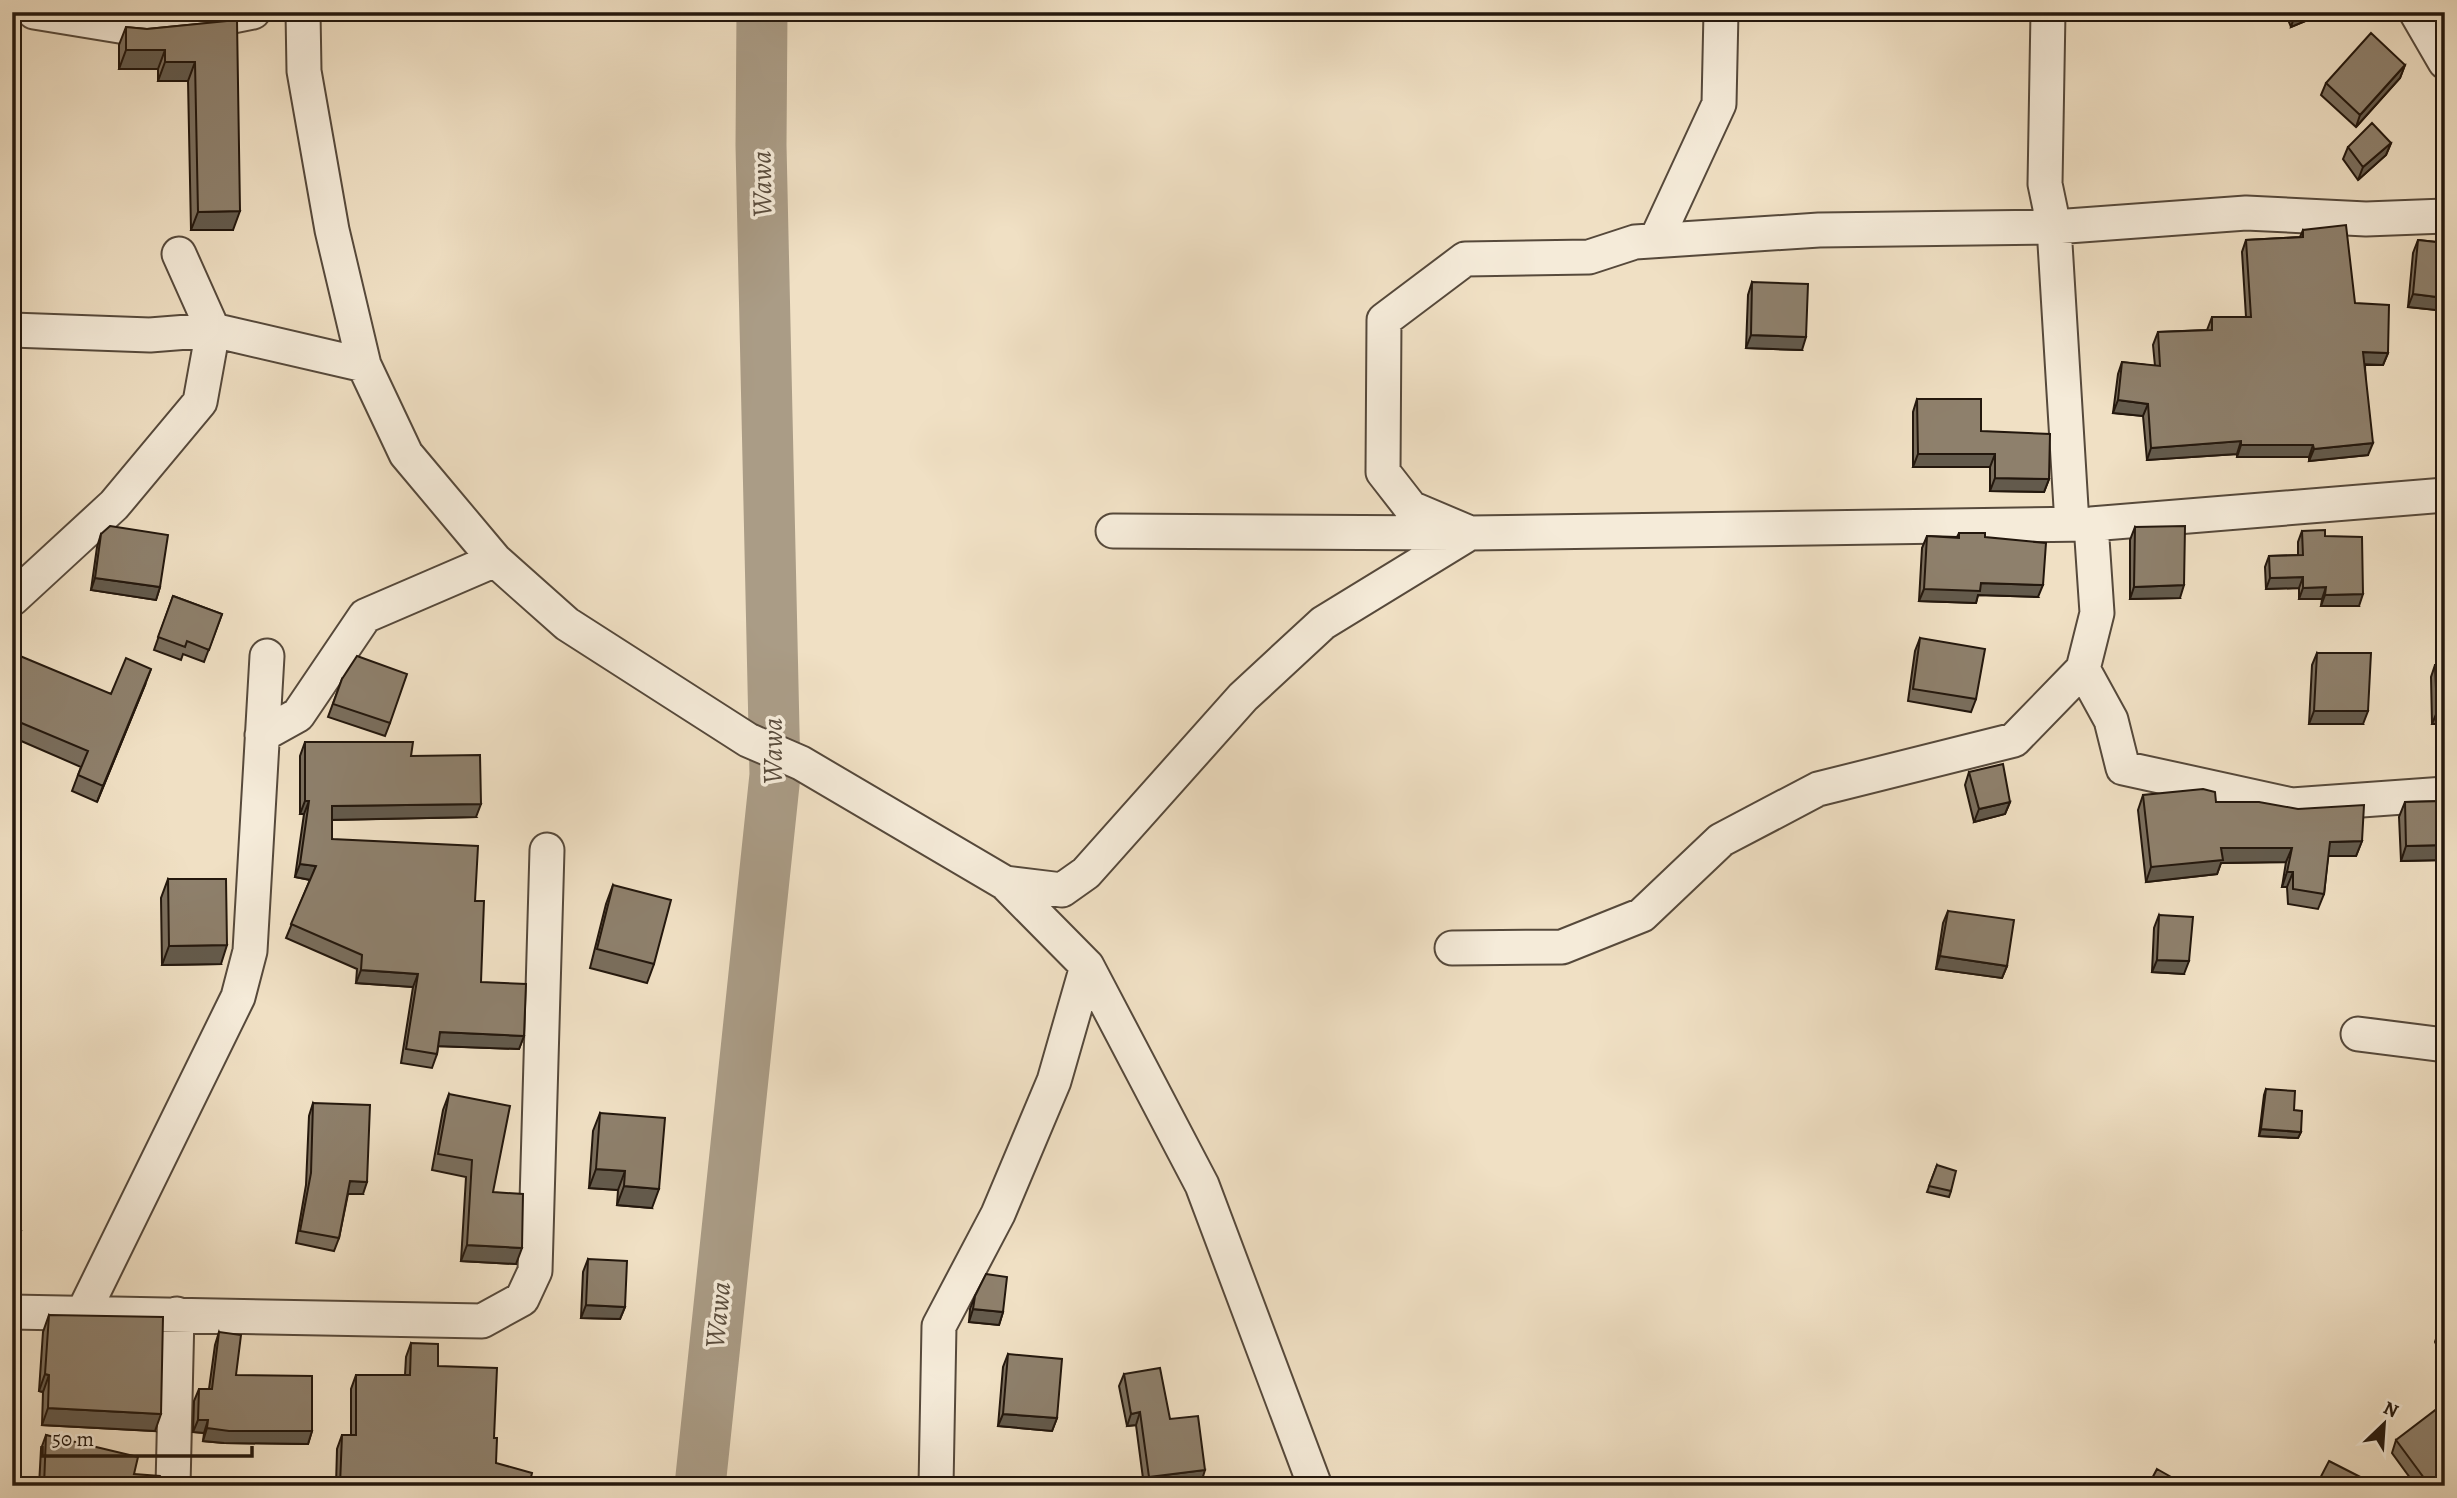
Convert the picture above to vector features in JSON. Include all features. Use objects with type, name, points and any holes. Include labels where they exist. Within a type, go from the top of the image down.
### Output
[{"type":"street","points":[[34,12],[138,29],[193,24],[253,12]]},
{"type":"street","points":[[303,12],[304,71],[332,230],[364,365],[406,454],[495,560],[567,624],[748,740],[801,764],[1005,883],[1087,965],[1202,1185],[1315,1486]]},
{"type":"street","points":[[1656,240],[1719,103],[1720,12]]},
{"type":"street","points":[[1452,948],[1562,947],[1642,915],[1721,840],[1818,789],[2014,740],[2083,669],[2096,613],[2081,524],[2053,227],[2045,184],[2048,12]]},
{"type":"street","points":[[2416,12],[2445,62]]},
{"type":"street","points":[[1470,533],[1411,508],[1383,472],[1384,320],[1465,259],[1589,257],[1636,242],[1819,230],[2053,227],[2246,213],[2366,219],[2445,216]]},
{"type":"street","points":[[12,599],[114,505],[200,402],[213,330],[178,254]]},
{"type":"street","points":[[12,330],[150,335],[213,330],[364,365]]},
{"type":"street","points":[[1113,531],[1470,533],[2081,524],[2445,495]]},
{"type":"street","points":[[1005,883],[1062,890],[1086,873],[1243,697],[1323,623],[1470,533]]},
{"type":"street","points":[[262,736],[298,715],[365,616],[495,560]]},
{"type":"street","points":[[83,1313],[239,997],[250,951],[267,656]]},
{"type":"street","points":[[2083,669],[2112,720],[2123,768],[2292,805],[2445,794]]},
{"type":"street","points":[[12,1312],[482,1321],[522,1299],[535,1271],[548,850]]},
{"type":"street","points":[[936,1486],[939,1326],[998,1214],[1054,1081],[1087,965]]},
{"type":"street","points":[[2358,1034],[2445,1045]]},
{"type":"street","points":[[173,1486],[177,1314]]},
{"type":"building","points":[[237,20],[240,211],[198,212],[195,62],[165,62],[165,50],[126,50],[126,27],[147,29]]},
{"type":"building","points":[[2371,33],[2405,65],[2360,115],[2326,83]]},
{"type":"building","points":[[2372,123],[2391,143],[2363,167],[2348,147]]},
{"type":"building","points":[[2346,225],[2355,303],[2389,305],[2388,353],[2363,352],[2373,443],[2314,449],[2313,445],[2241,445],[2241,441],[2151,448],[2148,404],[2118,400],[2122,362],[2160,366],[2158,332],[2212,330],[2212,317],[2251,317],[2246,240],[2303,237],[2303,230]]},
{"type":"building","points":[[2418,240],[2445,243],[2445,298],[2413,294]]},
{"type":"building","points":[[1752,282],[1808,284],[1806,337],[1751,335]]},
{"type":"building","points":[[1917,399],[1981,399],[1981,431],[2050,434],[2049,479],[1995,478],[1995,454],[1918,454]]},
{"type":"building","points":[[110,526],[168,535],[160,587],[95,578],[101,534]]},
{"type":"building","points":[[2185,526],[2184,585],[2134,587],[2135,527]]},
{"type":"building","points":[[2325,530],[2325,536],[2362,537],[2363,594],[2325,595],[2326,587],[2303,588],[2303,577],[2270,578],[2269,556],[2303,555],[2302,531]]},
{"type":"building","points":[[1959,533],[1985,533],[1985,537],[2046,543],[2043,585],[1981,583],[1980,591],[1924,589],[1927,536],[1959,538]]},
{"type":"building","points":[[173,596],[222,614],[209,650],[187,641],[185,647],[158,637]]},
{"type":"building","points":[[1920,638],[1985,649],[1976,699],[1913,689]]},
{"type":"building","points":[[2317,653],[2371,653],[2368,711],[2314,711]]},
{"type":"building","points":[[20,656],[111,694],[126,658],[151,669],[103,786],[78,775],[88,751],[12,719],[12,674]]},
{"type":"building","points":[[357,656],[407,674],[390,723],[333,704],[342,679]]},
{"type":"building","points":[[2435,665],[2445,665],[2445,711],[2437,712]]},
{"type":"building","points":[[305,742],[413,742],[411,756],[480,755],[481,804],[332,806],[332,839],[478,846],[475,901],[484,901],[481,982],[526,984],[524,1036],[440,1032],[437,1054],[406,1049],[418,974],[361,970],[362,955],[291,924],[316,866],[300,864],[309,801],[305,801]]},
{"type":"building","points":[[2003,764],[2010,802],[1979,809],[1969,772]]},
{"type":"building","points":[[2203,789],[2215,792],[2216,802],[2259,802],[2298,809],[2364,805],[2362,841],[2330,842],[2324,894],[2293,889],[2293,872],[2287,872],[2292,848],[2221,848],[2223,860],[2151,867],[2143,795]]},
{"type":"building","points":[[2445,801],[2445,845],[2406,846],[2405,802]]},
{"type":"building","points":[[168,879],[226,879],[227,945],[169,946]]},
{"type":"building","points":[[613,885],[671,900],[654,964],[597,949]]},
{"type":"building","points":[[1948,911],[2014,920],[2007,966],[1940,956]]},
{"type":"building","points":[[2159,915],[2193,917],[2189,961],[2157,960]]},
{"type":"building","points":[[2266,1089],[2295,1091],[2294,1110],[2302,1111],[2301,1132],[2261,1129]]},
{"type":"building","points":[[449,1094],[510,1106],[493,1192],[523,1194],[522,1248],[467,1245],[472,1160],[438,1154]]},
{"type":"building","points":[[313,1103],[370,1105],[367,1182],[350,1181],[339,1238],[300,1231],[311,1173]]},
{"type":"building","points":[[600,1113],[665,1118],[659,1189],[624,1186],[625,1171],[596,1169]]},
{"type":"building","points":[[1937,1165],[1956,1171],[1951,1191],[1929,1186]]},
{"type":"building","points":[[12,1182],[19,1182],[21,1231],[12,1231]]},
{"type":"building","points":[[588,1259],[627,1261],[625,1307],[586,1305]]},
{"type":"building","points":[[986,1274],[1007,1277],[1003,1312],[973,1309],[975,1296]]},
{"type":"building","points":[[49,1315],[163,1317],[161,1414],[48,1408],[49,1375],[45,1374]]},
{"type":"building","points":[[2445,1327],[2445,1341],[2439,1330]]},
{"type":"building","points":[[219,1332],[241,1335],[236,1375],[312,1376],[312,1431],[229,1431],[207,1428],[208,1420],[198,1420],[199,1389],[212,1389]]},
{"type":"building","points":[[411,1343],[438,1344],[438,1366],[497,1368],[494,1438],[497,1438],[496,1463],[532,1473],[529,1486],[340,1485],[342,1435],[356,1435],[356,1375],[410,1375]]},
{"type":"building","points":[[1008,1354],[1062,1359],[1057,1418],[1003,1414]]},
{"type":"building","points":[[1160,1368],[1170,1419],[1198,1416],[1205,1470],[1149,1477],[1140,1412],[1131,1414],[1124,1374]]},
{"type":"building","points":[[2438,1408],[2445,1417],[2445,1481],[2438,1486],[2430,1486],[2396,1440]]},
{"type":"building","points":[[46,1435],[138,1457],[134,1474],[160,1476],[167,1486],[44,1486]]},
{"type":"building","points":[[2329,1461],[2378,1486],[2316,1486]]},
{"type":"building","points":[[2157,1469],[2187,1486],[2148,1486]]},
{"type":"waterway","name":"Wawa","points":[[700,1486],[775,775],[761,145],[762,12]]}]
